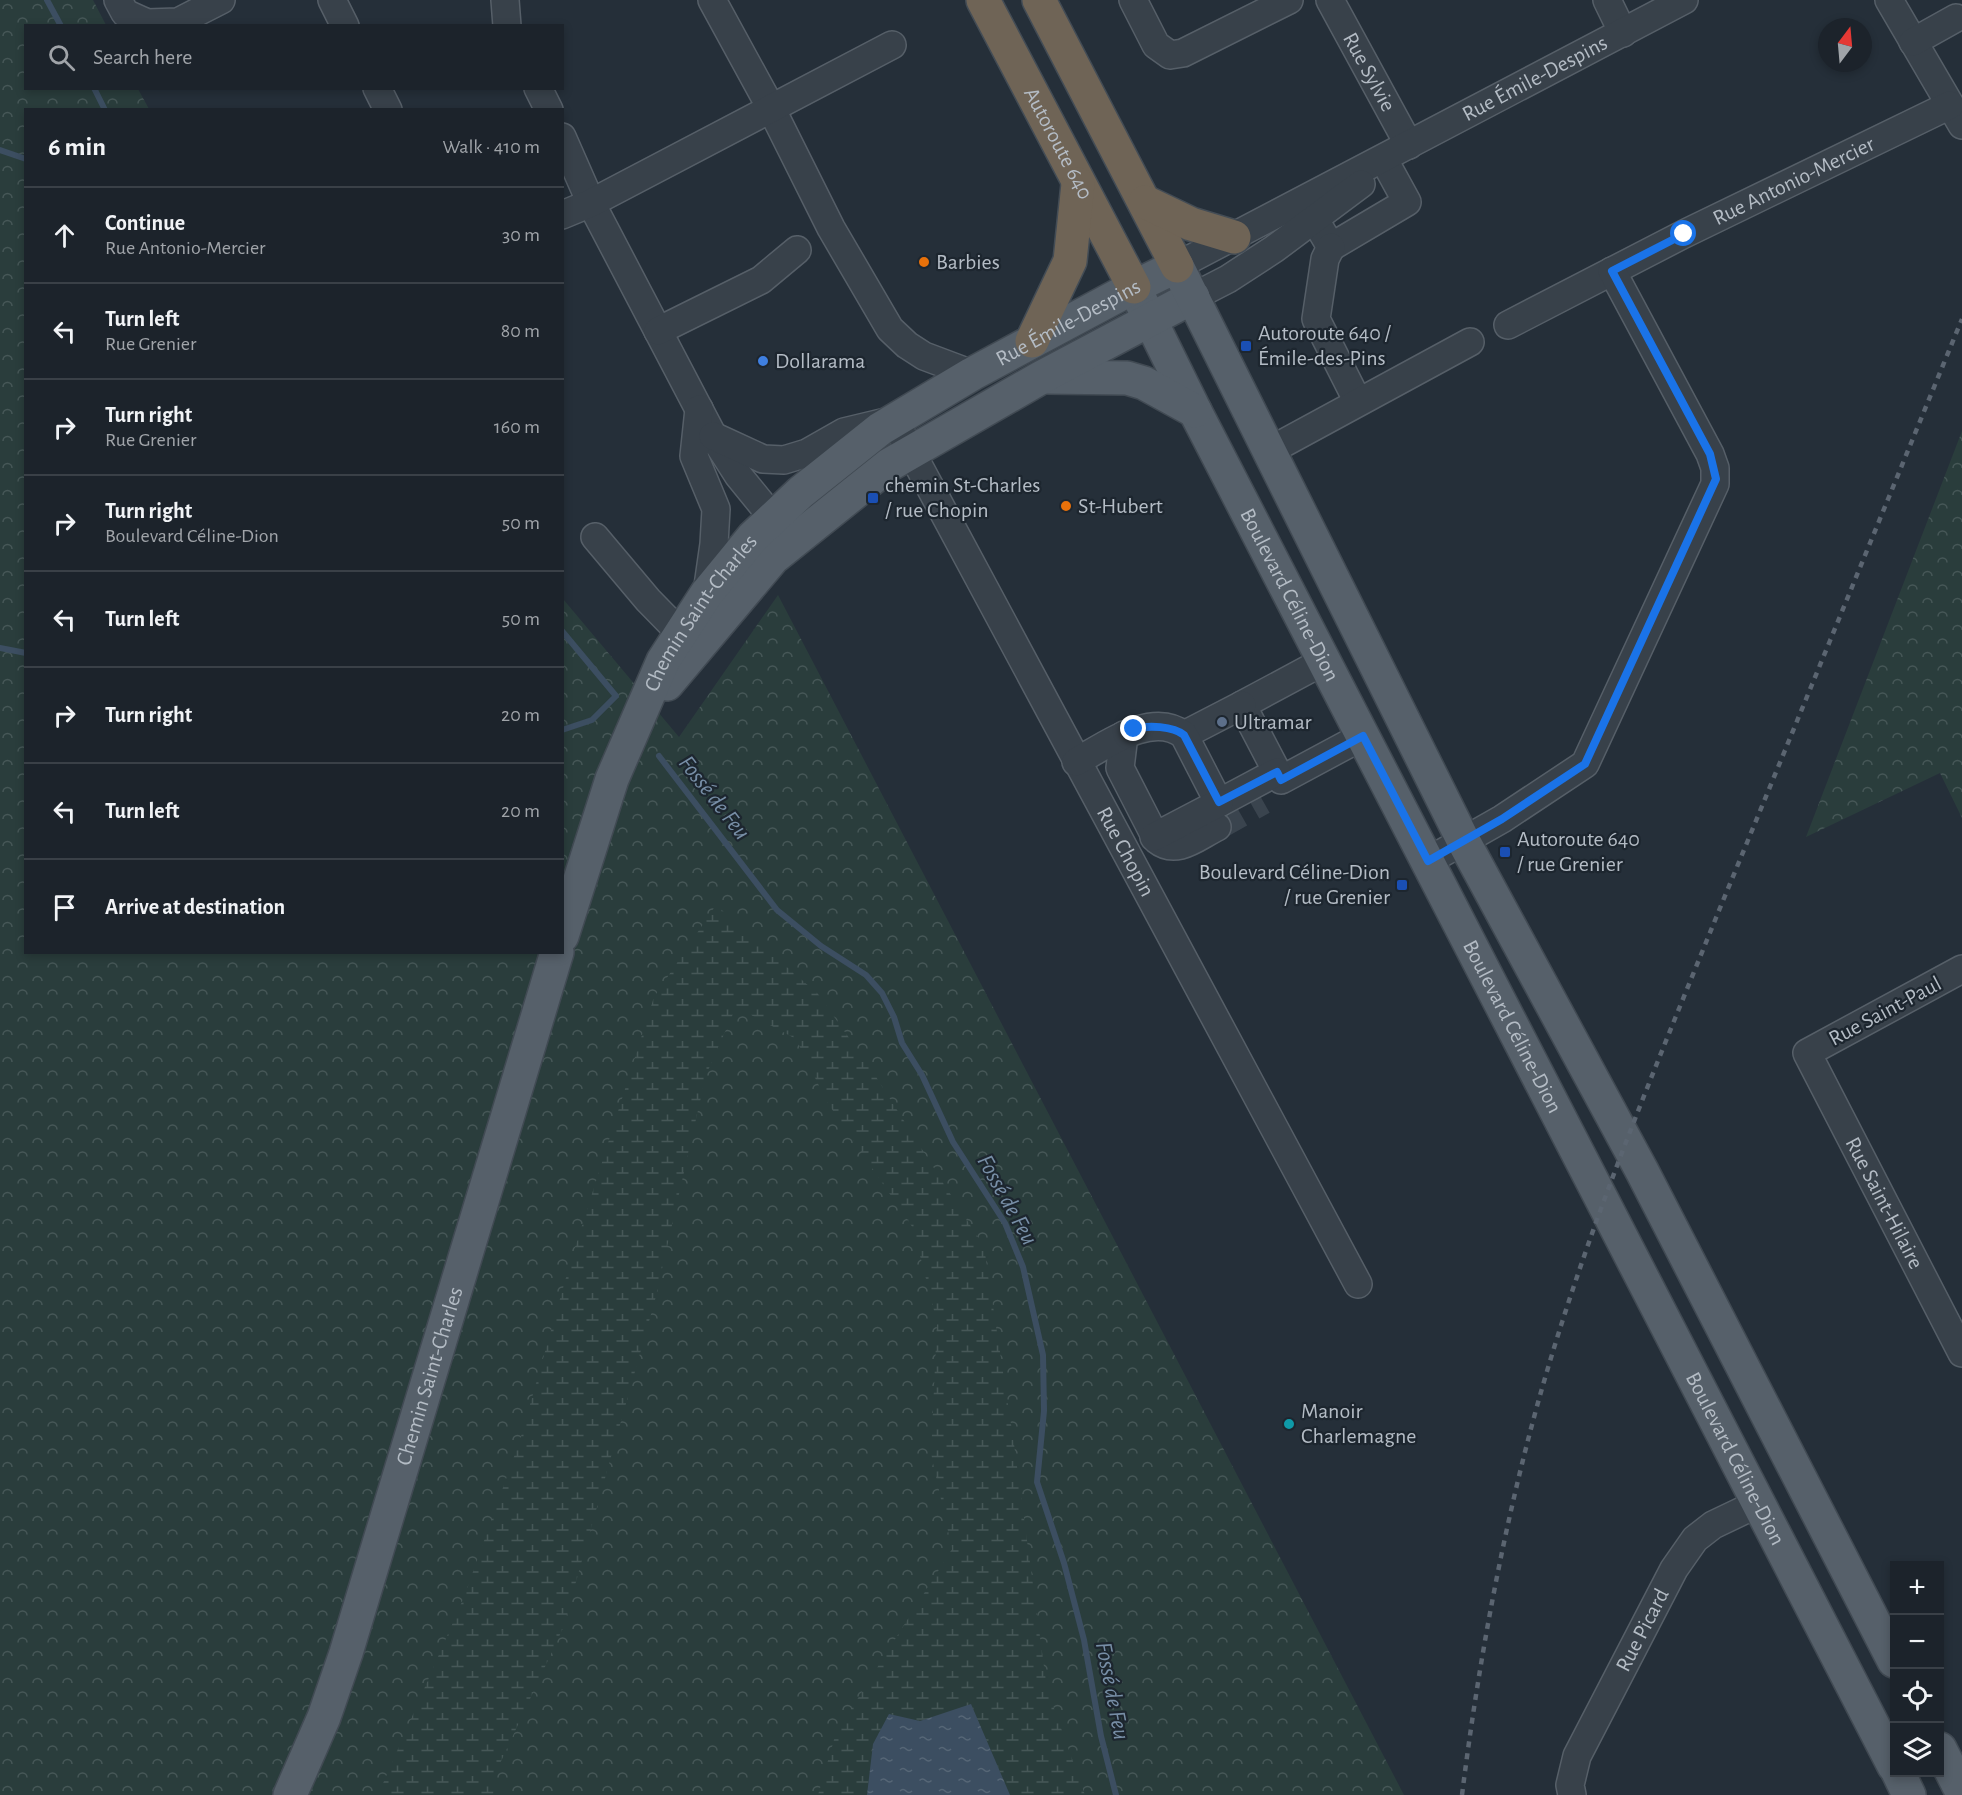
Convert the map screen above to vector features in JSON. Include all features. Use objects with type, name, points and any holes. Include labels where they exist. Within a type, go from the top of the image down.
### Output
[{"type":"highway","name":"Autoroute 640","points":[[983,0],[1134,287]]},
{"type":"highway","points":[[1039,0],[1177,266]]},
{"type":"highway","points":[[1032,341],[1070,261],[1078,184]]},
{"type":"highway","points":[[1145,202],[1191,224],[1234,237]]},
{"type":"main road","name":"Rue Émile-Despins","points":[[782,529],[866,439],[894,420],[1032,341],[1177,266]]},
{"type":"main road","name":"Boulevard Céline-Dion","points":[[1177,266],[1271,450],[1464,842],[1642,1171],[1890,1653]]},
{"type":"main road","name":"Boulevard Céline-Dion","points":[[1134,287],[1194,411],[1890,1758]]},
{"type":"main road","name":"Rue Émile-Despins","points":[[782,529],[867,481],[911,451],[1042,377],[1149,318],[1193,297]]},
{"type":"main road","points":[[1042,377],[1127,378],[1144,383],[1194,411]]},
{"type":"main road","name":"Chemin Saint-Charles","points":[[564,930],[612,779],[639,715],[688,641],[707,593],[782,529]]},
{"type":"main road","name":"Chemin Saint-Charles","points":[[688,641],[764,568],[782,529]]},
{"type":"main road","name":"Chemin Saint-Charles","points":[[290,1795],[320,1728],[349,1644],[556,954]]},
{"type":"main road","points":[[1944,1757],[1962,1792]]},
{"type":"main road","points":[[1900,1777],[1909,1795]]},
{"type":"street","points":[[118,0],[125,14],[147,23],[178,22],[218,1]]},
{"type":"street","points":[[332,0],[344,24]]},
{"type":"street","points":[[505,0],[507,24]]},
{"type":"street","points":[[712,0],[771,108],[831,228],[883,319],[898,338],[924,356],[972,374]]},
{"type":"street","points":[[1133,0],[1156,45],[1164,53],[1183,53],[1289,0]]},
{"type":"street","name":"Rue Sylvie","points":[[1330,0],[1409,145]]},
{"type":"street","points":[[1606,0],[1623,33]]},
{"type":"street","name":"Rue Émile-Despins","points":[[1177,266],[1384,160],[1684,0]]},
{"type":"street","points":[[1889,0],[1956,115]]},
{"type":"street","points":[[1913,42],[1954,16]]},
{"type":"street","points":[[564,214],[591,203],[892,45]]},
{"type":"street","points":[[378,90],[387,108]]},
{"type":"street","points":[[539,90],[548,108]]},
{"type":"street","name":"Rue Antonio-Mercier","points":[[1508,325],[1612,271],[1956,115]]},
{"type":"street","points":[[564,142],[591,203],[712,436],[738,475],[782,529]]},
{"type":"street","points":[[1358,402],[1316,320],[1325,259],[1331,247],[1407,202],[1384,160]]},
{"type":"street","name":"Rue Émile-Despins","points":[[1193,297],[1227,279],[1314,220],[1357,189],[1384,160]]},
{"type":"street","points":[[1314,220],[1331,247]]},
{"type":"street","points":[[658,331],[761,280],[797,250]]},
{"type":"street","points":[[1428,861],[1464,842],[1579,770],[1590,758],[1714,484],[1715,468],[1710,454],[1612,271]]},
{"type":"street","points":[[1271,450],[1470,342]]},
{"type":"street","points":[[699,409],[694,456],[716,509],[715,537],[707,593]]},
{"type":"street","points":[[712,436],[763,459],[784,460],[807,453],[844,432],[894,420]]},
{"type":"street","name":"Rue Chopin","points":[[894,420],[1358,1284]]},
{"type":"street","points":[[595,537],[633,583],[688,641]]},
{"type":"street","points":[[1184,735],[1324,661]]},
{"type":"street","points":[[1242,705],[1279,776],[1272,796],[1263,801]]},
{"type":"street","points":[[1076,762],[1140,727],[1174,730],[1184,735],[1218,815]]},
{"type":"street","points":[[1124,735],[1120,768],[1155,837],[1218,815],[1279,776],[1363,736]]},
{"type":"street","name":"Rue Saint-Paul","points":[[1807,1053],[1962,969]]},
{"type":"street","name":"Rue Saint-Hilaire","points":[[1807,1053],[1962,1353]]},
{"type":"street","name":"Rue Picard","points":[[1572,1795],[1570,1785],[1577,1756],[1674,1569],[1695,1539],[1704,1532],[1759,1503]]},
{"type":"green space","points":[[0,0],[93,0],[105,24],[24,24],[24,90],[139,90],[148,108],[24,108],[24,954],[564,954],[564,600],[679,737],[778,595],[1404,1795],[0,1795]]},
{"type":"green space","points":[[1962,431],[1962,818],[1940,773],[1806,837]]},
{"type":"green space","points":[[716,905],[818,994],[871,1069],[984,1247],[1014,1444],[1047,1689],[1085,1795],[1010,1795],[971,1705],[920,1721],[889,1714],[873,1744],[867,1795],[818,1795],[836,1733],[952,1549],[931,1454],[937,1322],[913,1228],[827,1102],[796,1039],[736,1007],[706,1075],[655,1300],[563,1628],[496,1772],[493,1795],[378,1795],[464,1597],[520,1440],[569,1267],[654,997]]},
{"type":"water","points":[[971,1704],[1010,1795],[867,1795],[873,1744],[889,1714],[920,1721]]},
{"type":"waterway","name":"Fossé de Feu","points":[[47,0],[60,24]]},
{"type":"waterway","name":"Fossé de Feu","points":[[95,90],[104,108]]},
{"type":"waterway","points":[[0,150],[24,158]]},
{"type":"waterway","name":"Fossé de Feu","points":[[564,633],[616,696],[592,720],[564,729]]},
{"type":"waterway","points":[[0,648],[24,653]]},
{"type":"waterway","name":"Fossé de Feu","points":[[659,756],[777,910],[821,946],[866,975],[882,993],[894,1017],[902,1043],[922,1075],[953,1142],[1005,1223],[1023,1267],[1043,1355],[1044,1411],[1037,1482],[1064,1563],[1084,1640],[1101,1736],[1116,1795]]},
{"type":"tunnel","points":[[1217,827],[1263,801]]},
{"type":"railway","points":[[1462,1795],[1474,1705],[1507,1528],[1528,1440],[1568,1304],[1615,1171],[1667,1039],[1962,319]]},
{"type":"place","name":"Barbies","points":[[924,262]]},
{"type":"place","name":"Autoroute 640 / Émile-des-Pins","points":[[1246,346]]},
{"type":"place","name":"Dollarama","points":[[763,361]]},
{"type":"place","name":"chemin St-Charles / rue Chopin","points":[[873,498]]},
{"type":"place","name":"St-Hubert","points":[[1066,506]]},
{"type":"place","name":"Ultramar","points":[[1222,722]]},
{"type":"place","name":"Autoroute 640 / rue Grenier","points":[[1505,852]]},
{"type":"place","name":"Boulevard Céline-Dion / rue Grenier","points":[[1402,885]]},
{"type":"place","name":"Manoir Charlemagne","points":[[1289,1424]]},
{"type":"route","points":[[1134,729],[1151,727],[1174,730],[1184,735],[1219,802],[1277,772],[1281,780],[1363,736],[1428,861],[1464,842],[1579,770],[1590,758],[1716,479],[1710,454],[1612,271],[1684,234]]}]
